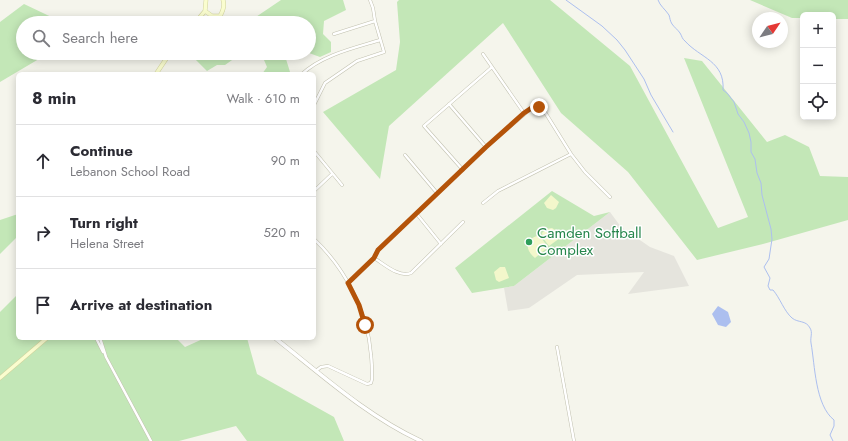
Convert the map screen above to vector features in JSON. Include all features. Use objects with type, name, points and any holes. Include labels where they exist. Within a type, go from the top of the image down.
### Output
[{"type":"main road","points":[[201,16],[206,11],[206,0]]},
{"type":"main road","points":[[206,11],[212,16],[220,16],[223,11],[223,0]]},
{"type":"main road","points":[[157,72],[165,60]]},
{"type":"main road","points":[[0,378],[45,340]]},
{"type":"street","points":[[316,101],[325,83],[357,60],[384,52],[370,0]]},
{"type":"street","points":[[334,34],[375,21]]},
{"type":"street","points":[[304,72],[329,57],[380,40]]},
{"type":"street","points":[[483,54],[524,113]]},
{"type":"street","points":[[463,170],[424,126],[492,67]]},
{"type":"street","points":[[449,104],[486,147]]},
{"type":"street","points":[[348,283],[374,258],[378,250],[438,192],[524,113],[533,107],[543,109],[570,154],[585,172],[610,197]]},
{"type":"street","points":[[316,154],[342,185]]},
{"type":"street","points":[[484,203],[498,191],[570,154]]},
{"type":"street","points":[[405,155],[438,192]]},
{"type":"street","points":[[316,189],[332,174]]},
{"type":"street","points":[[416,213],[441,244]]},
{"type":"street","points":[[374,258],[402,274],[407,275],[411,273],[463,222]]},
{"type":"street","points":[[316,241],[330,255],[348,283],[359,305],[371,354],[371,383],[368,384],[328,366],[321,367],[317,370]]},
{"type":"street","points":[[97,340],[151,441]]},
{"type":"street","points":[[101,340],[106,357]]},
{"type":"street","points":[[278,340],[376,416],[421,441]]},
{"type":"street","points":[[557,347],[574,441]]},
{"type":"shaded area","points":[[281,0],[343,0],[346,10],[324,21],[323,34],[331,42],[331,52],[320,57],[316,56],[316,16],[257,16]]},
{"type":"shaded area","points":[[399,0],[550,0],[630,66],[718,228],[748,217],[684,58],[702,61],[767,142],[785,135],[809,147],[820,176],[848,177],[848,220],[763,244],[697,260],[628,172],[561,113],[503,23],[389,126],[380,179],[323,112],[396,70],[400,42],[397,2]]},
{"type":"shaded area","points":[[750,0],[848,0],[848,19],[836,19],[836,12],[800,12],[800,18],[792,18],[788,16],[788,12],[778,12]]},
{"type":"shaded area","points":[[24,4],[49,16],[16,16],[16,60],[37,60],[0,82],[0,22]]},
{"type":"shaded area","points":[[196,60],[232,60],[225,65],[217,65],[207,71]]},
{"type":"shaded area","points":[[264,60],[286,60],[290,72],[263,72],[267,67]]},
{"type":"shaded area","name":"Camden Softball Complex","points":[[552,191],[594,216],[610,212],[514,286],[472,293],[455,268]]},
{"type":"shaded area","points":[[610,212],[621,227],[650,247],[674,256],[689,286],[628,294],[644,272],[577,275],[529,308],[508,311],[504,288],[514,286]]},
{"type":"shaded area","points":[[16,215],[16,238],[0,254],[0,220]]},
{"type":"shaded area","points":[[16,296],[16,340],[178,340],[185,347],[201,340],[248,340],[257,374],[334,417],[344,441],[247,441],[236,426],[179,441],[0,441],[0,312]]},
{"type":"sand","points":[[551,195],[559,202],[553,210],[547,208],[544,203]]},
{"type":"sand","points":[[552,228],[558,232],[560,238],[549,246],[543,238],[542,233],[546,229]]},
{"type":"sand","points":[[537,236],[542,239],[548,247],[535,258],[529,252],[528,243]]},
{"type":"sand","points":[[500,267],[505,267],[509,278],[499,282],[496,280],[494,272]]},
{"type":"water","points":[[718,306],[728,312],[731,322],[726,327],[718,325],[712,314]]},
{"type":"waterway","points":[[566,0],[602,26],[617,40],[644,79],[651,95],[673,132]]},
{"type":"waterway","points":[[658,0],[669,15],[670,21],[683,39],[716,66],[723,80],[723,90],[734,102],[738,114],[749,133],[751,152],[755,159],[771,229],[772,239],[769,259],[764,267],[770,278],[768,286],[770,290],[773,290],[789,315],[794,320],[808,325],[811,330],[811,343],[819,395],[823,405],[834,420],[834,426],[830,435],[833,441]]},
{"type":"place","name":"Camden Softball Complex","points":[[529,242]]},
{"type":"route","points":[[365,325],[359,305],[348,283],[374,258],[378,250],[486,147],[524,113],[533,107],[539,107]]}]
